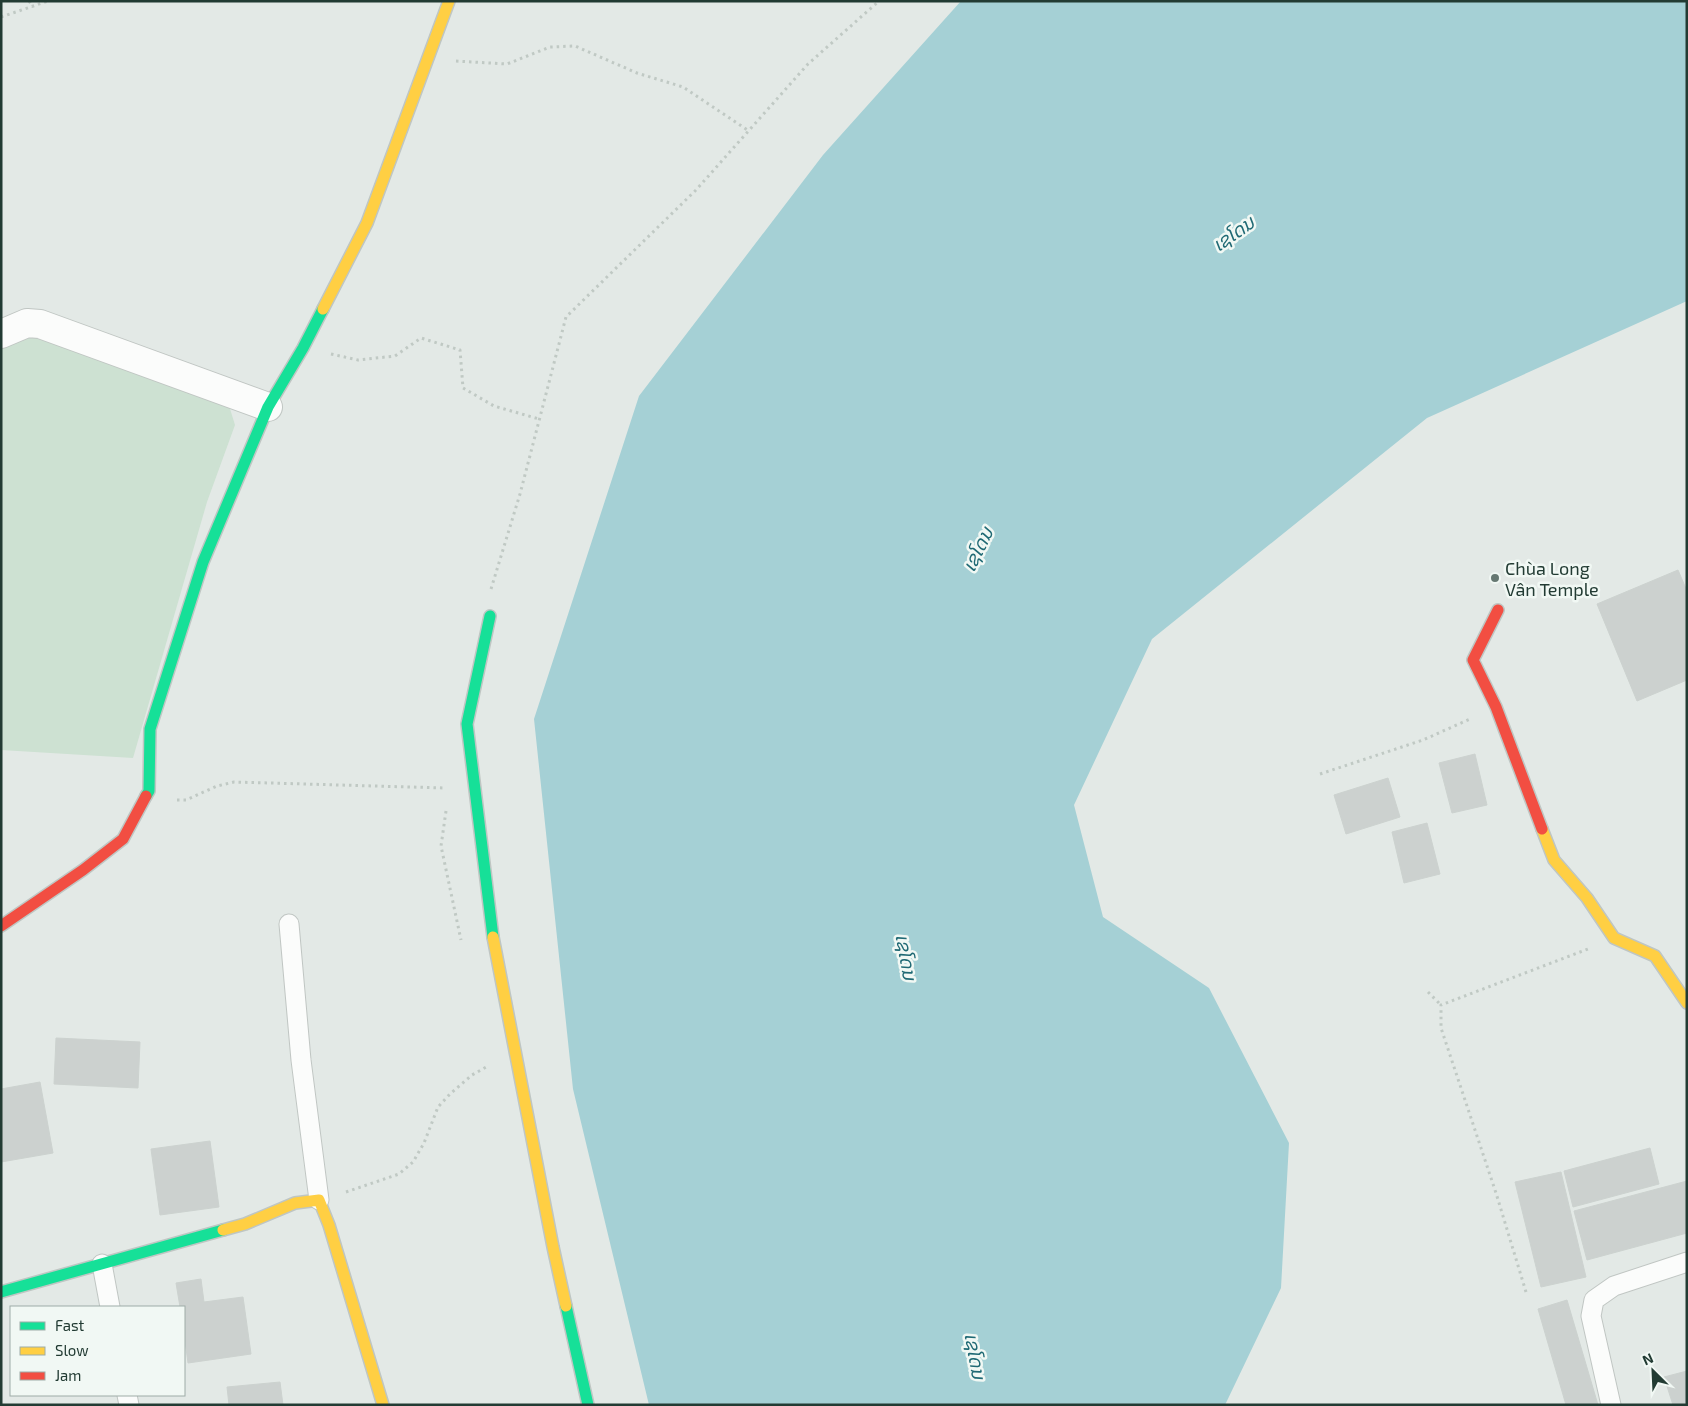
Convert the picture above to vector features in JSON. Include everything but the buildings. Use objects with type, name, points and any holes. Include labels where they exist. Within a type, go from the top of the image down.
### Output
[{"type":"street","points":[[1,926],[83,870],[123,839],[149,791],[150,729],[203,562],[268,407],[303,348],[367,223],[449,1]]},
{"type":"street","points":[[1,334],[27,323],[40,324],[268,407]]},
{"type":"street","points":[[1498,610],[1473,660],[1496,707],[1554,860],[1587,898],[1614,938],[1655,956],[1687,1003]]},
{"type":"street","points":[[490,616],[467,724],[493,941],[553,1247],[588,1405]]},
{"type":"street","points":[[1,1292],[245,1224],[295,1203],[319,1200],[329,1224],[383,1405]]},
{"type":"lane","points":[[289,924],[301,1060],[319,1200]]},
{"type":"lane","points":[[1611,1405],[1591,1316],[1594,1300],[1614,1286],[1687,1262]]},
{"type":"lane","points":[[102,1264],[110,1306]]},
{"type":"path","points":[[28,1],[33,6]]},
{"type":"path","points":[[1,17],[48,1]]},
{"type":"path","points":[[488,598],[520,494],[566,317],[696,190],[808,64],[879,1]]},
{"type":"path","points":[[427,60],[507,64],[550,47],[575,46],[637,73],[683,87],[749,131]]},
{"type":"path","points":[[303,348],[358,360],[395,356],[421,338],[460,350],[463,388],[494,406],[539,419]]},
{"type":"path","points":[[1320,774],[1423,740],[1496,707]]},
{"type":"path","points":[[149,791],[168,800],[186,800],[217,786],[234,782],[449,788]]},
{"type":"path","points":[[446,808],[442,846],[462,941]]},
{"type":"path","points":[[1441,1005],[1614,938]]},
{"type":"path","points":[[1428,992],[1441,1005],[1442,1028],[1526,1292]]},
{"type":"path","points":[[319,1200],[399,1174],[412,1162],[424,1143],[438,1107],[472,1075],[489,1066],[487,1057]]},
{"type":"green space","points":[[31,332],[227,399],[235,425],[207,502],[133,758],[1,750],[1,346]]},
{"type":"water","name":"ເຊໂດນ","points":[[961,1],[1687,1],[1687,301],[1427,418],[1152,639],[1074,805],[1103,917],[1209,988],[1289,1143],[1281,1288],[1225,1405],[649,1405],[573,1089],[534,719],[639,396],[823,155]]},
{"type":"traffic: fast","points":[[146,796],[149,791],[150,729],[203,562],[268,407],[303,348],[323,309]]},
{"type":"traffic: fast","points":[[490,616],[467,724],[493,937]]},
{"type":"traffic: fast","points":[[1,1292],[223,1230]]},
{"type":"traffic: fast","points":[[566,1306],[588,1405]]},
{"type":"traffic: slow","points":[[323,309],[367,223],[449,1]]},
{"type":"traffic: slow","points":[[1542,829],[1554,860],[1587,898],[1614,938],[1655,956],[1687,1003]]},
{"type":"traffic: slow","points":[[493,937],[566,1306]]},
{"type":"traffic: slow","points":[[223,1230],[245,1224],[295,1203],[319,1200],[329,1225],[383,1405]]},
{"type":"traffic: jam","points":[[1498,610],[1473,660],[1496,707],[1542,829]]},
{"type":"traffic: jam","points":[[1,926],[83,870],[123,839],[146,796]]},
{"type":"place","name":"Chùa Long Vân Temple","points":[[1495,578]]}]
